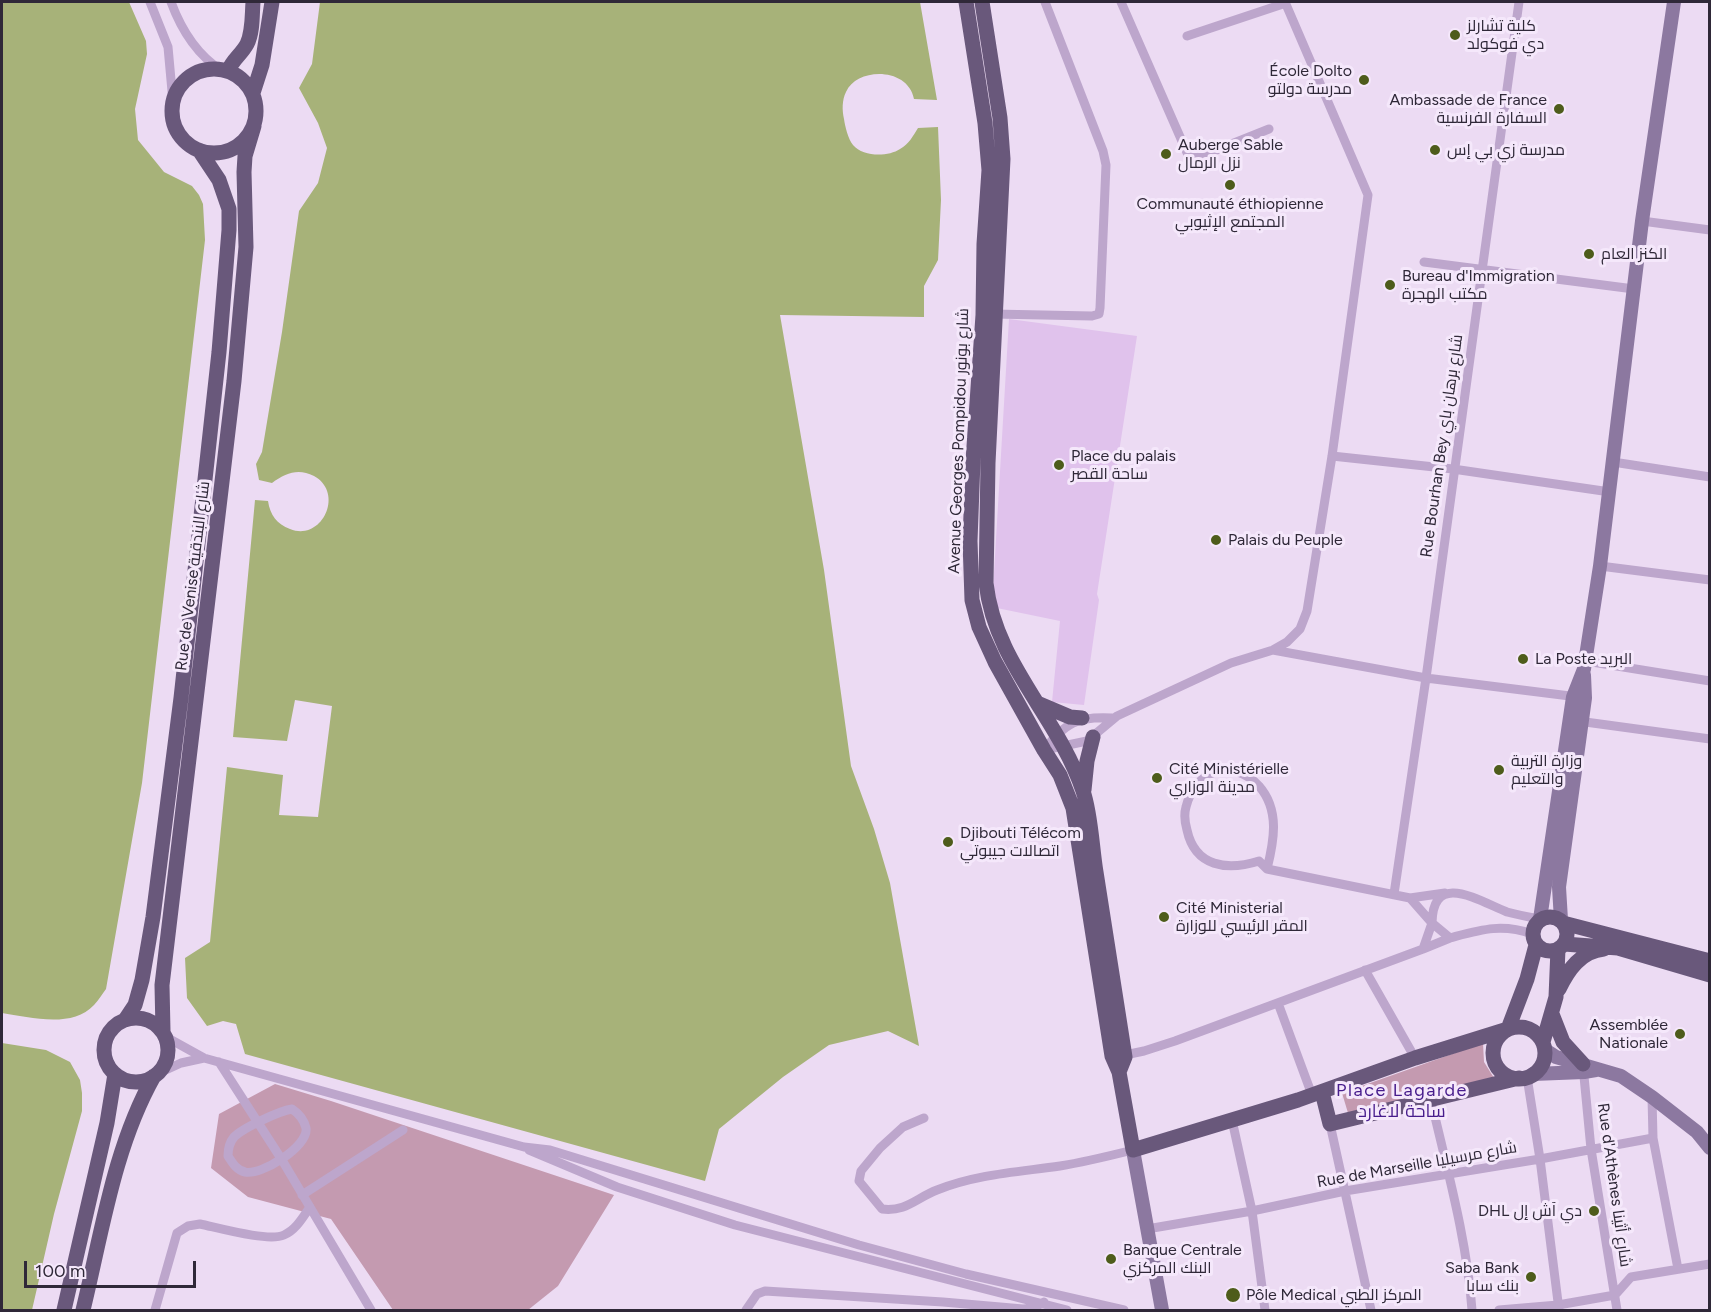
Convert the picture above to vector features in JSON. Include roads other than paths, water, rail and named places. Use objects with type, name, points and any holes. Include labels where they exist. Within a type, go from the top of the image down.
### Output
[{"type":"main road","points":[[224,71],[246,45],[254,2]]},
{"type":"main road","points":[[253,93],[262,65],[272,2]]},
{"type":"main road","name":"Avenue Georges Pompidou شارع بونور","points":[[966,2],[985,123],[989,170],[984,244],[989,314],[986,583],[988,597],[993,620],[1006,652],[1060,741],[1084,793],[1119,1056],[1119,1072],[1133,1150]]},
{"type":"main road","name":"Avenue Georges Pompidou شارع بونور","points":[[982,2],[1000,118],[1003,159],[973,461],[970,541],[972,600],[979,627],[995,662],[1060,775],[1073,808],[1119,1056]]},
{"type":"main road","points":[[1317,1094],[1330,1124],[1526,1076],[1542,1064],[1556,997],[1561,946],[1567,935],[1562,921],[1559,887],[1576,720],[1600,567],[1642,221],[1674,2]]},
{"type":"main road","points":[[224,71],[238,76],[253,93],[256,104],[254,126],[247,137],[231,149],[212,153],[188,144],[180,135],[172,114],[173,102],[183,84],[190,77],[200,72],[224,71]]},
{"type":"main road","name":"Rue de Venise شارع البندقية","points":[[164,1034],[164,974],[234,381],[246,247],[245,156],[254,126]]},
{"type":"main road","name":"Rue de Venise شارع البندقية","points":[[125,1020],[135,1005],[142,980],[153,917],[181,698],[219,352],[229,209],[219,180],[199,150]]},
{"type":"main road","points":[[972,600],[988,597]]},
{"type":"main road","points":[[1037,703],[1070,717],[1082,718]]},
{"type":"main road","points":[[1576,720],[1540,919],[1533,928],[1534,939],[1523,990],[1508,1029],[1495,1041],[1494,1059],[1497,1067],[1511,1077],[1588,1069]]},
{"type":"main road","points":[[1084,793],[1087,761],[1093,737]]},
{"type":"main road","points":[[1540,919],[1552,916],[1562,921],[1710,961]]},
{"type":"main road","points":[[1534,939],[1546,951],[1561,946],[1618,948],[1710,975]]},
{"type":"main road","points":[[1556,997],[1571,967],[1580,959],[1599,950],[1618,948]]},
{"type":"main road","points":[[1552,1014],[1563,1042],[1588,1069]]},
{"type":"main road","points":[[136,1017],[146,1019],[156,1024],[164,1034],[168,1047],[168,1058],[164,1067],[155,1075],[141,1082],[134,1082],[115,1074],[107,1063],[104,1045],[112,1029],[125,1020],[136,1017]]},
{"type":"main road","points":[[1162,1311],[1133,1150],[1317,1094],[1415,1058],[1508,1029],[1524,1027],[1538,1035],[1544,1046],[1556,1057],[1588,1069],[1621,1076],[1697,1132],[1710,1148]]},
{"type":"main road","points":[[64,1311],[107,1123],[115,1074]]},
{"type":"main road","points":[[83,1311],[109,1200],[129,1128],[141,1099],[155,1075]]},
{"type":"street","points":[[150,2],[168,47],[173,102]]},
{"type":"street","points":[[171,2],[182,27],[193,44],[203,57],[224,71]]},
{"type":"street","points":[[989,314],[1092,316],[1098,314],[1100,308],[1106,165],[1099,141],[1045,2]]},
{"type":"street","points":[[1121,2],[1188,155],[1199,157],[1269,129]]},
{"type":"street","points":[[1044,750],[1060,741],[1078,744],[1093,737],[1112,718],[1231,663],[1273,650],[1287,642],[1300,630],[1307,611],[1332,456],[1368,195],[1285,2],[1187,36]]},
{"type":"street","name":"Rue Bourhan Bey شارع برهان باي","points":[[1394,894],[1483,269],[1518,2]]},
{"type":"street","points":[[1642,221],[1710,230]]},
{"type":"street","points":[[1424,262],[1634,289]]},
{"type":"street","points":[[1332,456],[1453,469],[1610,492]]},
{"type":"street","points":[[1614,462],[1710,477]]},
{"type":"street","points":[[1600,567],[1710,580]]},
{"type":"street","points":[[1273,650],[1426,678],[1579,698]]},
{"type":"street","points":[[1585,665],[1710,681]]},
{"type":"street","points":[[1044,750],[1060,741],[1063,728],[1082,718],[1112,718]]},
{"type":"street","points":[[1576,720],[1710,739]]},
{"type":"street","points":[[1267,869],[1275,835],[1272,809],[1263,791],[1254,781],[1232,769],[1218,770],[1203,778],[1192,790],[1185,808],[1186,824],[1189,841],[1197,854],[1211,863],[1244,866],[1259,861],[1267,869],[1410,898],[1450,893],[1476,899],[1508,912],[1540,919]]},
{"type":"street","points":[[1423,950],[1436,901],[1450,893]]},
{"type":"street","points":[[1410,898],[1432,923],[1450,938]]},
{"type":"street","points":[[1500,927],[1508,922],[1508,912]]},
{"type":"street","points":[[1119,1056],[1193,1035],[1450,938],[1500,927],[1517,928],[1534,939]]},
{"type":"street","points":[[1365,970],[1415,1058]]},
{"type":"street","points":[[1278,1003],[1317,1094]]},
{"type":"street","points":[[164,1034],[204,1058],[524,1147],[550,1150],[859,1245],[966,1274],[1124,1311]]},
{"type":"street","points":[[155,1075],[181,1063],[204,1058]]},
{"type":"street","points":[[219,1062],[282,1160],[371,1311]]},
{"type":"street","name":"Rue d'Athènes شارع أثينا","points":[[1588,1069],[1591,1149],[1617,1311]]},
{"type":"street","points":[[1526,1076],[1540,1159],[1558,1308]]},
{"type":"street","points":[[1652,1097],[1653,1138],[1678,1269]]},
{"type":"street","points":[[1431,1100],[1449,1174],[1470,1281],[1472,1311]]},
{"type":"street","points":[[292,1109],[306,1127],[305,1135],[282,1160],[257,1171],[246,1173],[237,1168],[228,1156],[229,1147],[234,1137],[258,1123],[281,1111],[292,1109]]},
{"type":"street","points":[[924,1118],[903,1128],[880,1148],[861,1171],[860,1181],[882,1209],[895,1211],[934,1191],[994,1174],[1062,1165],[1133,1150]]},
{"type":"street","points":[[1232,1120],[1252,1211],[1265,1311]]},
{"type":"street","points":[[1330,1124],[1371,1311]]},
{"type":"street","points":[[302,1195],[403,1130]]},
{"type":"street","name":"Rue de Marseille شارع مرسيليا","points":[[1147,1229],[1252,1211],[1345,1191],[1653,1138]]},
{"type":"street","points":[[524,1147],[549,1160],[617,1187],[735,1225],[1064,1310],[1067,1297]]},
{"type":"street","points":[[155,1311],[177,1233],[188,1226],[200,1224],[272,1238],[286,1234],[297,1225],[310,1207]]},
{"type":"street","points":[[1499,1311],[1558,1308],[1615,1295],[1631,1277],[1710,1264]]},
{"type":"street","points":[[746,1311],[757,1294],[765,1291],[942,1306],[1023,1309],[1034,1308],[1042,1304],[1049,1293]]},
{"type":"place","name":"كلية تشارلز دي فوكولد","points":[[1455,35]]},
{"type":"place","name":"École Dolto مدرسة دولتو","points":[[1364,80]]},
{"type":"place","name":"Ambassade de France السفارة الفرنسية","points":[[1559,109]]},
{"type":"place","name":"مدرسة زي بي إس","points":[[1435,150]]},
{"type":"place","name":"Auberge Sable نزل الرمال","points":[[1166,154]]},
{"type":"place","name":"Communauté éthiopienne المجتمع الإثيوبي","points":[[1230,185]]},
{"type":"place","name":"الكنز العام","points":[[1589,254]]},
{"type":"place","name":"Bureau d'Immigration مكتب الهجرة","points":[[1390,285]]},
{"type":"place","name":"Place du palais ساحة القصر","points":[[1059,465]]},
{"type":"place","name":"Palais du Peuple","points":[[1216,540]]},
{"type":"place","name":"La Poste البريد","points":[[1523,659]]},
{"type":"place","name":"وزارة التربية والتعليم","points":[[1499,770]]},
{"type":"place","name":"Cité Ministérielle مدينة الوزاري","points":[[1157,778]]},
{"type":"place","name":"Djibouti Télécom اتصالات جيبوتي","points":[[948,842]]},
{"type":"place","name":"Cité Ministerial المقر الرئيسي للوزارة","points":[[1164,917]]},
{"type":"place","name":"Assemblée Nationale","points":[[1680,1034]]},
{"type":"place","name":"DHL دي آش إل","points":[[1594,1211]]},
{"type":"place","name":"Banque Centrale البنك المركزي","points":[[1111,1259]]},
{"type":"place","name":"Saba Bank بنك سابا","points":[[1531,1277]]},
{"type":"place","name":"Pôle Medical المركز الطبي","points":[[1233,1295]]},
{"type":"district","name":"Place Lagarde ساحة لاغارد","points":[[1402,1101]]}]
